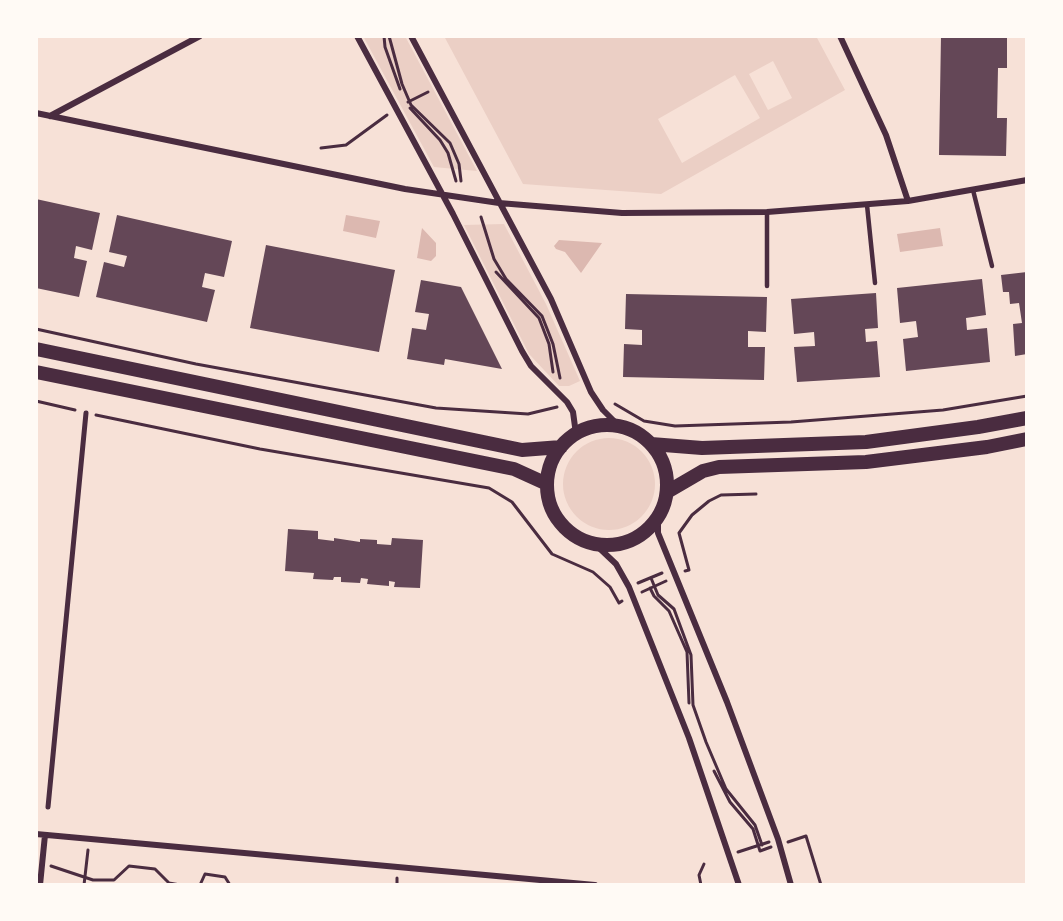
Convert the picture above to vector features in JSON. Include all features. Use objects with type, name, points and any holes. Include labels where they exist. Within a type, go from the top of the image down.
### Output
[{"type":"main road","points":[[36,349],[522,450],[561,447]]},
{"type":"main road","points":[[36,372],[514,469],[547,484]]},
{"type":"main road","points":[[651,444],[702,448],[866,442],[1027,418]]},
{"type":"main road","points":[[620,427],[637,433],[651,444],[664,466],[667,492],[658,517],[641,535],[620,544],[596,544],[580,539],[561,523],[549,501],[547,484],[554,459],[561,447],[576,434],[590,428],[620,427]]},
{"type":"main road","points":[[667,492],[703,471],[719,467],[866,462],[987,447],[1027,439]]},
{"type":"street","points":[[49,116],[200,36]]},
{"type":"street","points":[[357,36],[522,351],[542,379],[568,405],[575,421],[576,434]]},
{"type":"street","points":[[411,36],[550,299],[591,392],[603,410],[620,427]]},
{"type":"street","points":[[840,36],[886,135],[908,201]]},
{"type":"street","points":[[36,113],[441,195],[499,203],[622,213],[767,212],[908,201],[1027,180]]},
{"type":"street","points":[[48,807],[86,413]]},
{"type":"street","points":[[658,517],[658,533],[727,702],[790,885]]},
{"type":"street","points":[[596,544],[616,564],[633,596],[689,738],[739,885]]},
{"type":"street","points":[[36,834],[596,885]]},
{"type":"street","points":[[40,885],[45,835]]},
{"type":"lane","points":[[973,190],[992,266]]},
{"type":"lane","points":[[867,204],[875,283]]},
{"type":"lane","points":[[767,212],[767,286]]},
{"type":"path","points":[[384,36],[385,48],[409,102],[440,140],[448,153],[458,181],[459,164],[450,143],[409,102],[388,36]]},
{"type":"path","points":[[402,106],[428,92]]},
{"type":"path","points":[[321,148],[346,145],[391,112]]},
{"type":"path","points":[[481,217],[494,259],[506,279],[542,316],[560,381],[552,367],[549,344],[539,318],[490,264]]},
{"type":"path","points":[[36,329],[196,364],[436,408],[528,414],[568,405]]},
{"type":"path","points":[[612,403],[644,421],[675,426],[791,422],[943,410],[1027,396]]},
{"type":"path","points":[[36,401],[260,449],[489,488],[512,502],[552,554],[593,572],[610,587],[619,603],[689,570],[679,533],[692,515],[721,495],[756,494]]},
{"type":"path","points":[[634,585],[667,572]]},
{"type":"path","points":[[651,578],[652,587],[674,609],[692,655],[693,705],[726,789],[755,825],[760,851],[776,843]]},
{"type":"path","points":[[737,853],[760,845],[806,836],[821,885]]},
{"type":"path","points":[[84,885],[88,848]]},
{"type":"path","points":[[701,885],[699,875],[704,864]]},
{"type":"path","points":[[49,866],[85,878],[114,880],[129,866],[155,869],[169,883],[180,885]]},
{"type":"path","points":[[200,885],[205,874],[225,877],[230,885]]},
{"type":"path","points":[[397,878],[397,885]]},
{"type":"shaded area","points":[[363,36],[405,36],[477,171],[434,167]]},
{"type":"shaded area","points":[[444,36],[816,36],[845,90],[661,194],[523,184]],"holes":[[[773,61],[792,98],[768,110],[749,74]],[[735,75],[760,118],[682,163],[658,119]]]},
{"type":"shaded area","points":[[346,215],[380,221],[376,238],[343,231]]},
{"type":"shaded area","points":[[504,224],[546,304],[580,381],[569,386],[559,386],[529,354],[464,225]]},
{"type":"shaded area","points":[[422,228],[436,243],[436,256],[431,261],[417,258]]},
{"type":"shaded area","points":[[940,228],[943,246],[900,252],[897,234]]},
{"type":"shaded area","points":[[559,240],[602,243],[581,273],[565,252],[554,246]]},
{"type":"shaded area","points":[[609,438],[627,442],[641,452],[651,466],[655,484],[651,502],[641,516],[627,526],[609,530],[591,526],[577,516],[567,502],[563,484],[567,466],[577,452],[591,442]]},
{"type":"building","points":[[941,36],[1007,36],[1007,68],[998,68],[997,118],[1007,118],[1006,156],[939,155]]},
{"type":"building","points":[[36,199],[100,213],[92,250],[76,246],[74,258],[87,261],[79,297],[36,288]]},
{"type":"building","points":[[117,215],[232,241],[224,277],[205,273],[202,287],[215,290],[207,322],[96,297],[104,262],[124,267],[127,256],[109,252]]},
{"type":"building","points":[[266,245],[395,270],[379,352],[250,328]]},
{"type":"building","points":[[1027,272],[1027,354],[1015,356],[1013,324],[1022,323],[1019,303],[1010,304],[1009,292],[1003,292],[1001,275]]},
{"type":"building","points":[[982,279],[986,315],[966,318],[967,330],[987,328],[990,362],[906,371],[903,339],[918,337],[916,321],[900,323],[897,288]]},
{"type":"building","points":[[421,280],[461,287],[502,369],[445,359],[444,365],[407,359],[412,328],[426,330],[429,314],[415,312]]},
{"type":"building","points":[[876,293],[878,328],[865,329],[866,342],[877,341],[880,377],[797,382],[794,347],[815,346],[814,332],[794,334],[791,299]]},
{"type":"building","points":[[626,294],[767,297],[766,332],[748,331],[748,347],[765,347],[764,380],[623,377],[624,344],[642,345],[642,330],[625,329]]},
{"type":"building","points":[[288,529],[318,531],[318,539],[334,541],[334,538],[360,542],[360,539],[377,540],[377,544],[391,545],[392,538],[423,540],[420,588],[394,587],[395,582],[389,581],[389,586],[367,584],[368,579],[361,578],[360,583],[341,582],[341,577],[334,577],[333,580],[313,579],[314,573],[285,571]]}]
